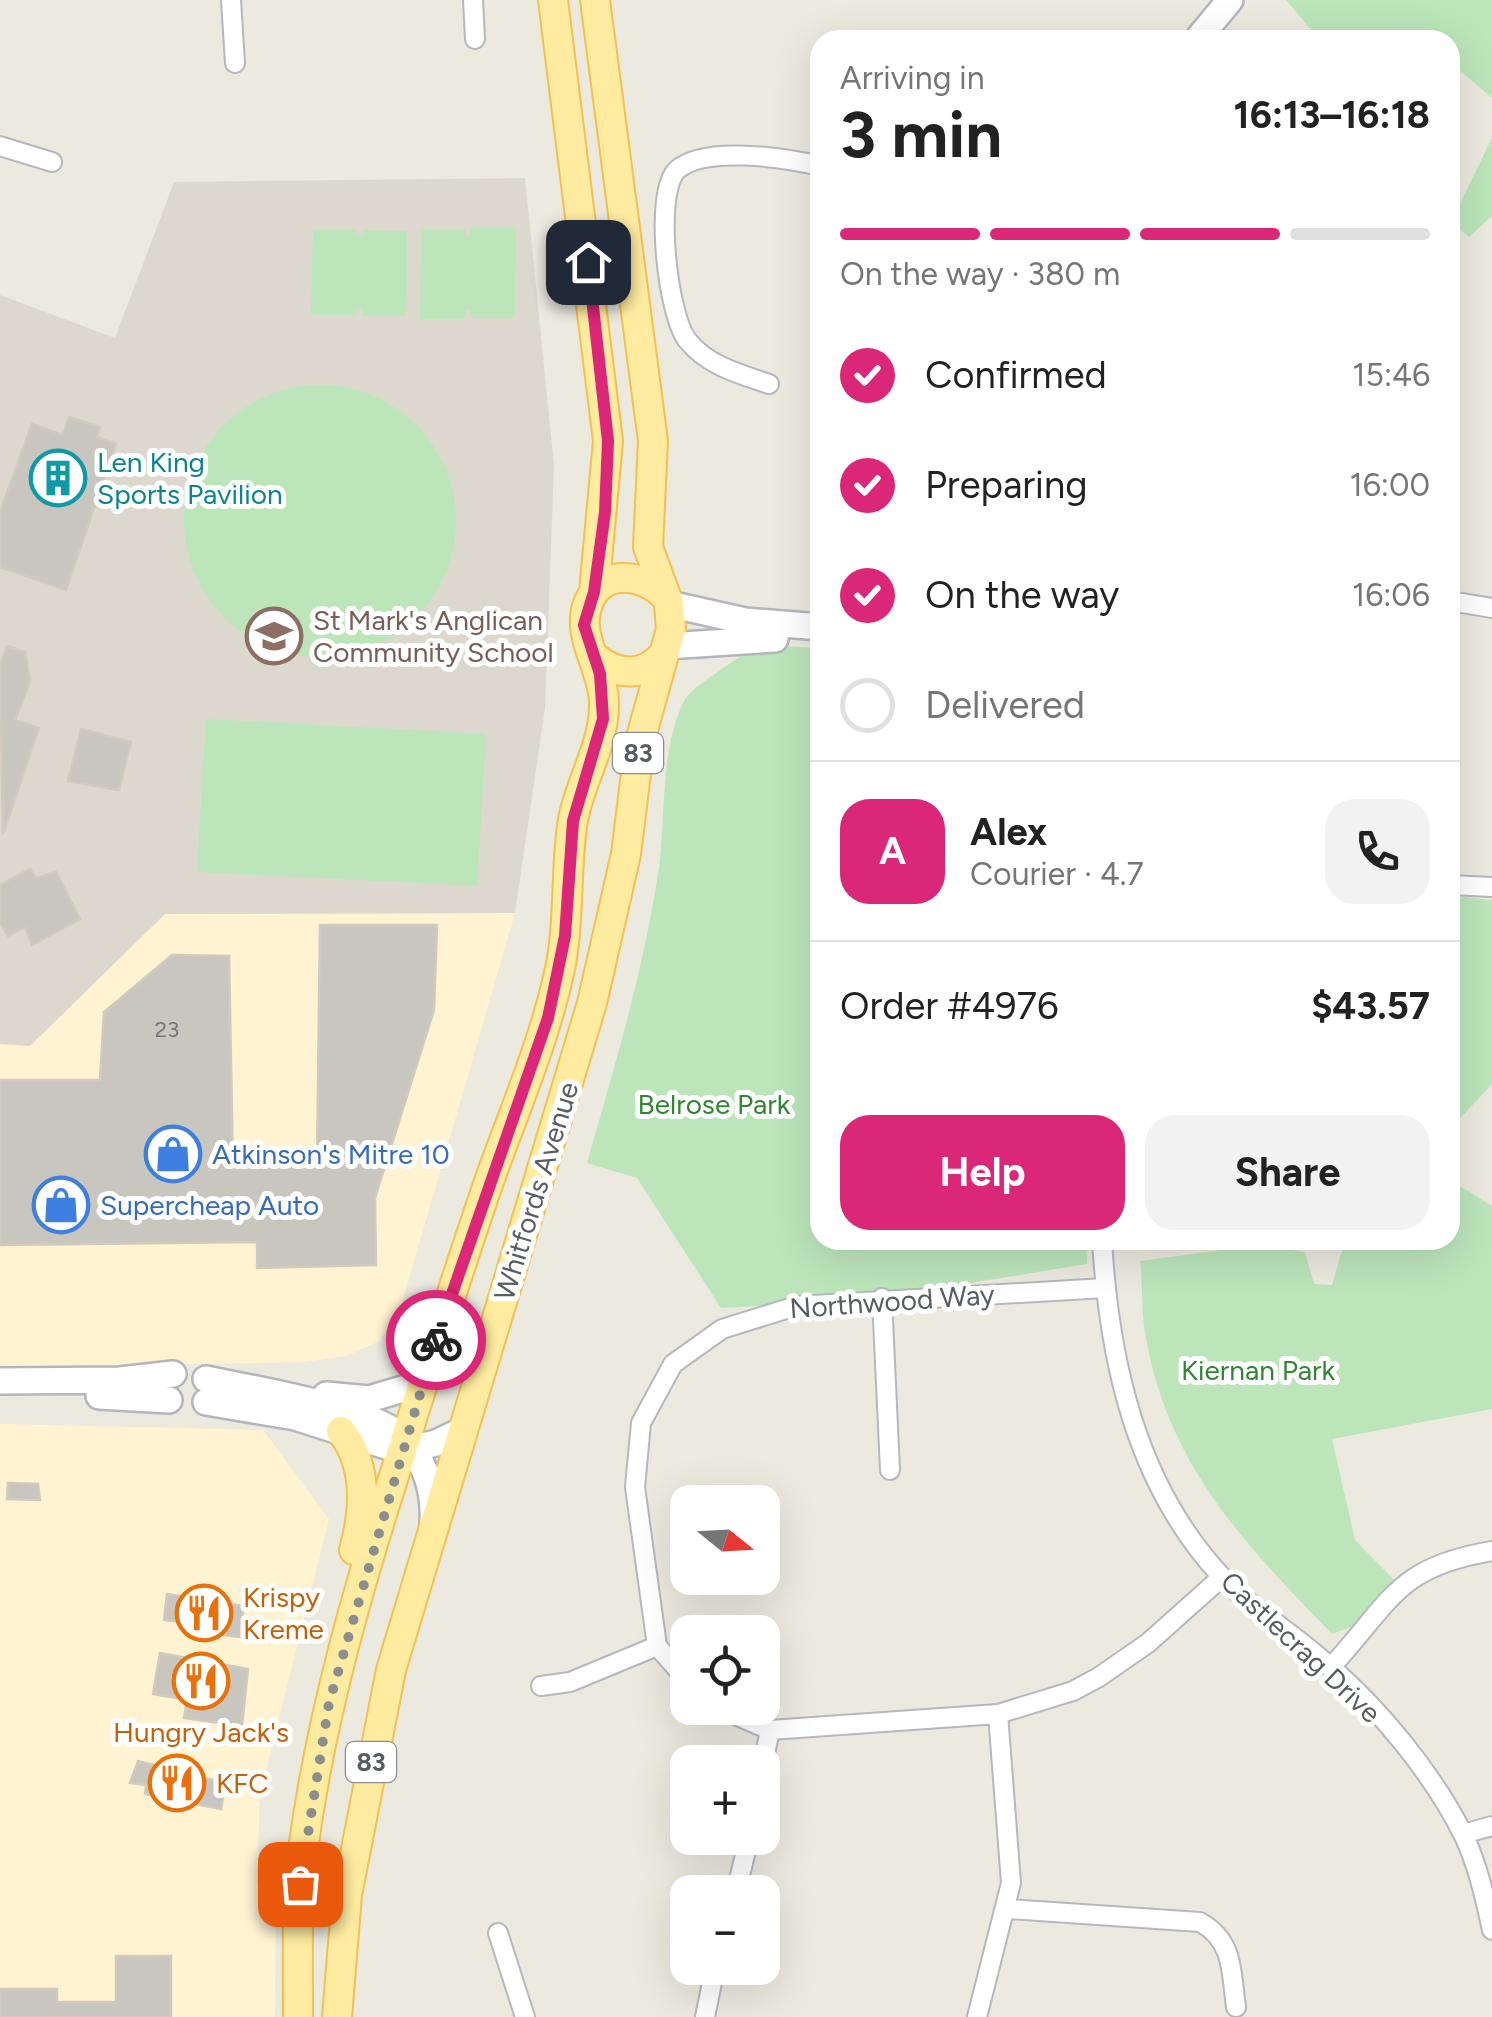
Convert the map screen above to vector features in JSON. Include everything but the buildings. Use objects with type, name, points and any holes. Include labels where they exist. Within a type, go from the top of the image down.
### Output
[{"type":"main road","name":"Whitfords Avenue","points":[[298,2017],[303,1852],[342,1654],[422,1382],[548,1018],[565,936],[573,821],[603,719],[596,658],[584,625],[594,592],[605,512],[607,425],[552,0]]},
{"type":"main road","name":"Whitfords Avenue","points":[[338,2017],[347,1895],[364,1791],[392,1670],[568,1086],[612,925],[640,741],[665,650],[667,600],[648,547],[653,441],[596,0]]},
{"type":"main road","points":[[594,592],[611,580],[635,578],[667,600]]},
{"type":"main road","points":[[596,658],[612,668],[632,672],[653,664],[665,650]]},
{"type":"main road","points":[[342,1431],[354,1447],[363,1514],[335,1628],[342,1654]]},
{"type":"street","points":[[231,0],[235,63]]},
{"type":"street","points":[[473,0],[475,39]]},
{"type":"street","points":[[1205,30],[1230,0]]},
{"type":"street","points":[[0,146],[52,162]]},
{"type":"street","points":[[769,384],[706,358],[684,338],[675,313],[664,196],[677,170],[701,158],[734,156],[810,165]]},
{"type":"street","points":[[667,600],[746,621],[810,626]]},
{"type":"street","points":[[1460,603],[1492,608]]},
{"type":"street","points":[[665,650],[744,638],[810,641]]},
{"type":"street","points":[[1460,885],[1492,887]]},
{"type":"street","name":"Castlecrag Drive","points":[[1103,1250],[1115,1360],[1136,1434],[1168,1501],[1222,1577],[1331,1667],[1408,1752],[1463,1834],[1479,1874],[1492,1930]]},
{"type":"street","name":"Northwood Way","points":[[658,1646],[635,1487],[641,1423],[658,1386],[674,1364],[722,1328],[744,1318],[796,1306],[1105,1288]]},
{"type":"street","points":[[882,1298],[890,1470]]},
{"type":"street","points":[[0,1380],[120,1380],[193,1368],[206,1390],[406,1447],[463,1430]]},
{"type":"street","points":[[169,1400],[166,1386],[173,1374]]},
{"type":"street","points":[[0,1396],[169,1400],[186,1412],[206,1390],[235,1385],[245,1379],[370,1400],[422,1382]]},
{"type":"street","points":[[235,1385],[378,1423],[406,1447],[430,1482],[432,1534]]},
{"type":"street","points":[[1331,1667],[1416,1574],[1450,1558],[1492,1551]]},
{"type":"street","points":[[758,1725],[770,1730],[998,1714],[1073,1691],[1148,1643],[1222,1577]]},
{"type":"street","points":[[540,1686],[570,1682],[658,1646],[670,1660]]},
{"type":"street","points":[[977,2017],[1008,1909],[1010,1832],[998,1714]]},
{"type":"street","points":[[767,1745],[770,1730]]},
{"type":"street","points":[[1463,1834],[1492,1826]]},
{"type":"street","points":[[1008,1909],[1200,1922],[1223,1938],[1236,2006]]},
{"type":"street","points":[[498,1933],[525,2017]]},
{"type":"street","points":[[705,2017],[711,1985]]},
{"type":"shaded area","name":"St Mark's Anglican Community School","points":[[525,178],[554,465],[545,708],[515,913],[165,914],[30,1046],[0,1044],[0,295],[115,338],[174,182]]},
{"type":"shaded area","points":[[515,913],[400,1310],[380,1341],[346,1356],[305,1362],[0,1368],[0,1044],[30,1045],[165,914]]},
{"type":"shaded area","points":[[0,1424],[263,1430],[329,1519],[260,1794],[257,1883],[276,1924],[275,2017],[0,2017]]},
{"type":"green space","points":[[1286,0],[1492,0],[1492,98],[1460,71],[1460,30],[1312,30]]},
{"type":"green space","points":[[1492,138],[1492,216],[1469,237],[1460,230],[1460,204]]},
{"type":"green space","points":[[471,228],[516,228],[515,318],[471,318],[470,310],[466,310],[465,319],[420,319],[421,229],[466,229],[466,237],[470,237]]},
{"type":"green space","points":[[313,229],[356,230],[357,236],[363,236],[364,230],[407,231],[406,316],[362,316],[362,309],[355,309],[355,315],[311,315]]},
{"type":"green space","points":[[320,385],[347,387],[372,395],[416,425],[446,469],[454,494],[454,548],[446,573],[416,617],[372,647],[347,655],[320,657],[293,655],[268,647],[224,617],[194,573],[186,548],[184,521],[186,494],[194,469],[224,425],[268,395],[293,387]]},
{"type":"green space","name":"Belrose Park","points":[[755,645],[810,648],[810,1250],[1087,1250],[1087,1264],[867,1300],[721,1308],[637,1178],[587,1163],[651,917],[670,743],[684,701]]},
{"type":"green space","points":[[206,719],[486,734],[477,886],[197,872]]},
{"type":"green space","points":[[1460,898],[1492,900],[1492,1084],[1460,1118]]},
{"type":"green space","name":"Kiernan Park","points":[[1460,1186],[1492,1206],[1492,1409],[1332,1439],[1355,1540],[1396,1582],[1353,1626],[1332,1634],[1241,1535],[1192,1465],[1157,1384],[1144,1329],[1140,1261],[1221,1250],[1292,1250],[1305,1252],[1314,1284],[1332,1285],[1342,1250],[1460,1250]]},
{"type":"way so far","points":[[300,1884],[329,1703],[436,1340]]},
{"type":"place","name":"Len King Sports Pavilion","points":[[58,478]]},
{"type":"place","name":"St Mark's Anglican Community School","points":[[274,636]]},
{"type":"place","name":"Atkinson's Mitre 10","points":[[173,1154]]},
{"type":"place","name":"Supercheap Auto","points":[[61,1205]]},
{"type":"place","name":"Krispy Kreme","points":[[204,1613]]},
{"type":"place","name":"Hungry Jack's","points":[[201,1681]]},
{"type":"place","name":"KFC","points":[[177,1783]]},
{"type":"route","points":[[436,1340],[548,1018],[565,936],[573,821],[603,719],[600,674],[584,625],[594,592],[605,512],[608,441],[588,262]]}]
